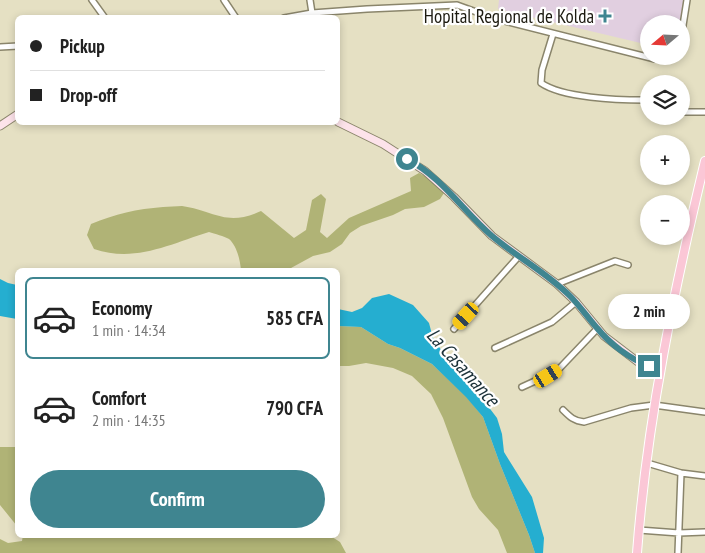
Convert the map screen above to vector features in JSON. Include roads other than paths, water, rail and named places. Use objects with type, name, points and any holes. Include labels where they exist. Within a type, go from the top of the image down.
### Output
[{"type":"main road","points":[[637,553],[659,370],[680,266],[705,161]]},
{"type":"street","points":[[92,0],[103,15]]},
{"type":"street","points":[[224,0],[234,15]]},
{"type":"street","points":[[310,0],[310,15],[367,8],[457,5],[493,18],[640,55]]},
{"type":"street","points":[[685,15],[688,0]]},
{"type":"street","points":[[552,34],[542,70],[541,83],[546,87],[593,98],[640,100]]},
{"type":"street","points":[[0,47],[15,46]]},
{"type":"street","points":[[690,112],[705,112]]},
{"type":"street","points":[[0,126],[15,116]]},
{"type":"street","points":[[340,123],[383,144],[416,164],[454,197],[492,236],[557,284],[576,302],[597,328],[621,350],[638,362],[659,370]]},
{"type":"street","points":[[454,329],[519,256]]},
{"type":"street","points":[[557,284],[615,262],[628,264]]},
{"type":"street","points":[[495,348],[552,322],[576,302]]},
{"type":"street","points":[[522,387],[557,370],[597,328]]},
{"type":"street","points":[[563,410],[570,418],[584,422],[631,408],[654,405],[705,412]]},
{"type":"street","points":[[647,462],[681,473],[705,476]]},
{"type":"street","points":[[678,553],[681,473]]},
{"type":"street","points":[[639,530],[678,533],[705,532]]},
{"type":"water","points":[[0,279],[15,285],[15,319],[0,316]]},
{"type":"water","points":[[389,294],[413,305],[429,323],[433,338],[450,363],[459,368],[497,418],[502,434],[504,452],[532,497],[544,538],[543,553],[535,553],[483,417],[466,397],[432,364],[388,344],[361,327],[340,326],[340,309],[352,312],[362,308],[372,298]]},
{"type":"place","name":"Hopital Regional de Kolda","points":[[605,16]]},
{"type":"water label","name":"La Casamance","points":[[463,367]]}]
